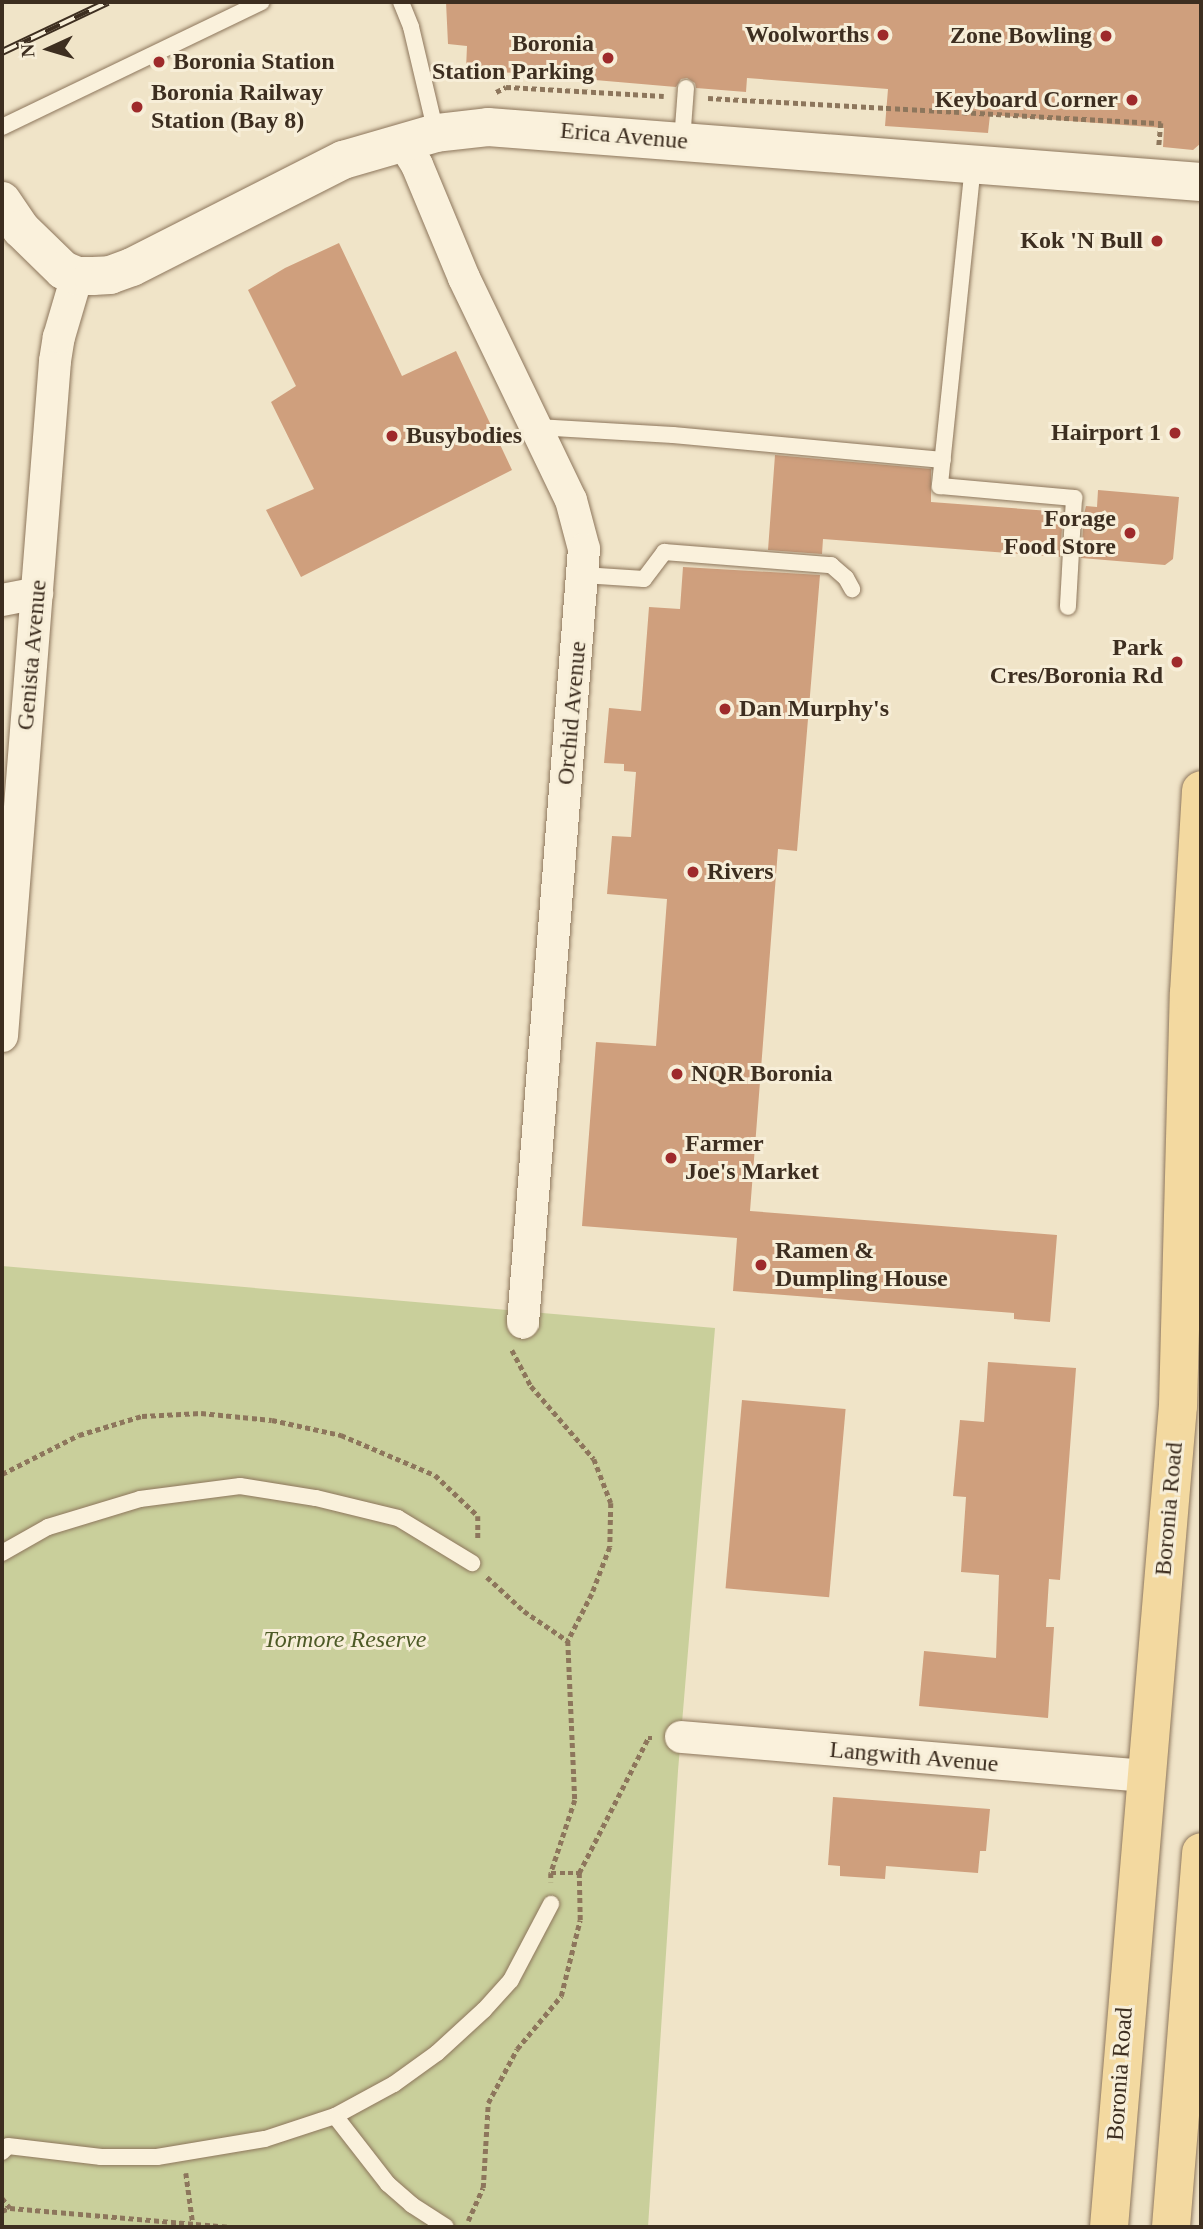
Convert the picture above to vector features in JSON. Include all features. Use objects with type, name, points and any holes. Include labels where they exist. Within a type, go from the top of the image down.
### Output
[{"type":"main road","name":"Erica Avenue","points":[[77,276],[110,275],[132,267],[343,160],[419,137],[488,127],[1201,182]]},
{"type":"main road","points":[[2,201],[43,254],[63,270],[77,276]]},
{"type":"main road","name":"Boronia Road","points":[[1109,2227],[1178,1406],[1201,790]]},
{"type":"main road","points":[[1171,2227],[1197,1939],[1201,1852]]},
{"type":"street","name":"Orchid Avenue","points":[[419,137],[417,165],[464,278],[537,427],[579,523],[584,549],[517,1335]]},
{"type":"street","name":"Genista Avenue","points":[[2,1036],[3,994],[55,361],[58,337],[77,276]]},
{"type":"street","points":[[2,600],[37,593]]},
{"type":"street","name":"Langwith Avenue","points":[[681,1737],[1147,1776]]},
{"type":"lane","points":[[2,127],[262,2]]},
{"type":"lane","points":[[401,2],[411,27],[419,137]]},
{"type":"lane","points":[[682,141],[685,92]]},
{"type":"lane","points":[[973,165],[940,486],[1074,498],[1068,607]]},
{"type":"lane","points":[[537,427],[673,435],[943,460]]},
{"type":"lane","points":[[583,575],[644,579],[664,552],[831,565],[846,578],[852,589]]},
{"type":"lane","points":[[2,1552],[48,1527],[140,1499],[240,1486],[316,1498],[398,1518],[472,1563]]},
{"type":"lane","points":[[2,2152],[8,2146],[101,2157],[157,2157],[265,2139],[335,2116],[404,2076],[437,2053],[484,2010],[511,1980],[551,1904]]},
{"type":"lane","points":[[335,2116],[388,2184],[412,2205],[446,2227]]},
{"type":"path","points":[[490,94],[506,88],[685,92],[1161,123],[1159,146],[1170,147]]},
{"type":"path","points":[[517,1335],[531,1386],[594,1459],[611,1503],[610,1547],[592,1594],[568,1641],[575,1800],[551,1872],[551,1904]]},
{"type":"path","points":[[2,1474],[79,1435],[142,1416],[201,1413],[272,1420],[341,1435],[435,1475],[478,1516],[480,1533],[472,1563],[524,1611],[568,1641]]},
{"type":"path","points":[[465,2227],[483,2188],[488,2103],[517,2049],[561,1996],[580,1920],[579,1873],[649,1738],[681,1737]]},
{"type":"path","points":[[551,1872],[579,1873]]},
{"type":"path","points":[[184,2153],[193,2224]]},
{"type":"path","points":[[2,2198],[10,2208]]},
{"type":"path","points":[[2,2211],[10,2208],[233,2227]]},
{"type":"green space","name":"Tormore Reserve","points":[[2,1266],[715,1328],[678,1771],[648,2227],[2,2227]]},
{"type":"building","points":[[446,2],[1201,2],[1201,143],[1193,150],[1163,147],[1164,128],[990,115],[988,133],[885,126],[888,89],[747,78],[746,92],[696,88],[695,83],[687,78],[681,79],[676,87],[466,69],[467,46],[448,44]]},
{"type":"building","name":"Busybodies","points":[[339,243],[402,376],[456,351],[512,470],[301,577],[266,510],[314,489],[271,402],[296,386],[248,290],[285,268]]},
{"type":"building","points":[[775,455],[931,469],[931,502],[1063,512],[1060,557],[823,539],[822,554],[768,550]]},
{"type":"building","name":"Forage Food Store","points":[[1098,490],[1179,497],[1173,559],[1165,565],[1081,558],[1086,506],[1097,507]]},
{"type":"building","points":[[683,567],[820,575],[797,851],[778,849],[750,1211],[1057,1235],[1050,1322],[1014,1319],[1014,1313],[733,1291],[737,1238],[582,1226],[596,1042],[656,1046],[667,899],[607,894],[612,836],[631,837],[636,772],[624,771],[624,764],[604,763],[609,708],[641,711],[649,607],[680,609]]},
{"type":"building","points":[[988,1362],[1076,1368],[1060,1580],[1049,1579],[1046,1627],[1054,1627],[1048,1718],[919,1706],[924,1651],[996,1658],[999,1575],[961,1572],[966,1497],[953,1496],[960,1420],[984,1422]]},
{"type":"building","points":[[742,1400],[846,1409],[829,1597],[726,1588]]},
{"type":"building","points":[[833,1797],[990,1809],[986,1851],[980,1851],[978,1873],[886,1866],[885,1879],[840,1876],[840,1866],[828,1865]]},
{"type":"railway","points":[[2,52],[108,2]]},
{"type":"place","name":"Woolworths","points":[[883,35]]},
{"type":"place","name":"Zone Bowling","points":[[1106,36]]},
{"type":"place","name":"Boronia Station Parking","points":[[608,58]]},
{"type":"place","name":"Boronia Station","points":[[159,62]]},
{"type":"place","name":"Keyboard Corner","points":[[1132,100]]},
{"type":"place","name":"Boronia Railway Station (Bay 8)","points":[[137,107]]},
{"type":"place","name":"Kok 'N Bull","points":[[1157,241]]},
{"type":"place","name":"Hairport 1","points":[[1175,433]]},
{"type":"place","name":"Busybodies","points":[[392,436]]},
{"type":"place","name":"Forage Food Store","points":[[1130,533]]},
{"type":"place","name":"Park Cres/Boronia Rd","points":[[1177,662]]},
{"type":"place","name":"Dan Murphy's","points":[[725,709]]},
{"type":"place","name":"Rivers","points":[[693,872]]},
{"type":"place","name":"NQR Boronia","points":[[677,1074]]},
{"type":"place","name":"Farmer Joe's Market","points":[[671,1158]]},
{"type":"place","name":"Ramen & Dumpling House","points":[[761,1265]]}]
